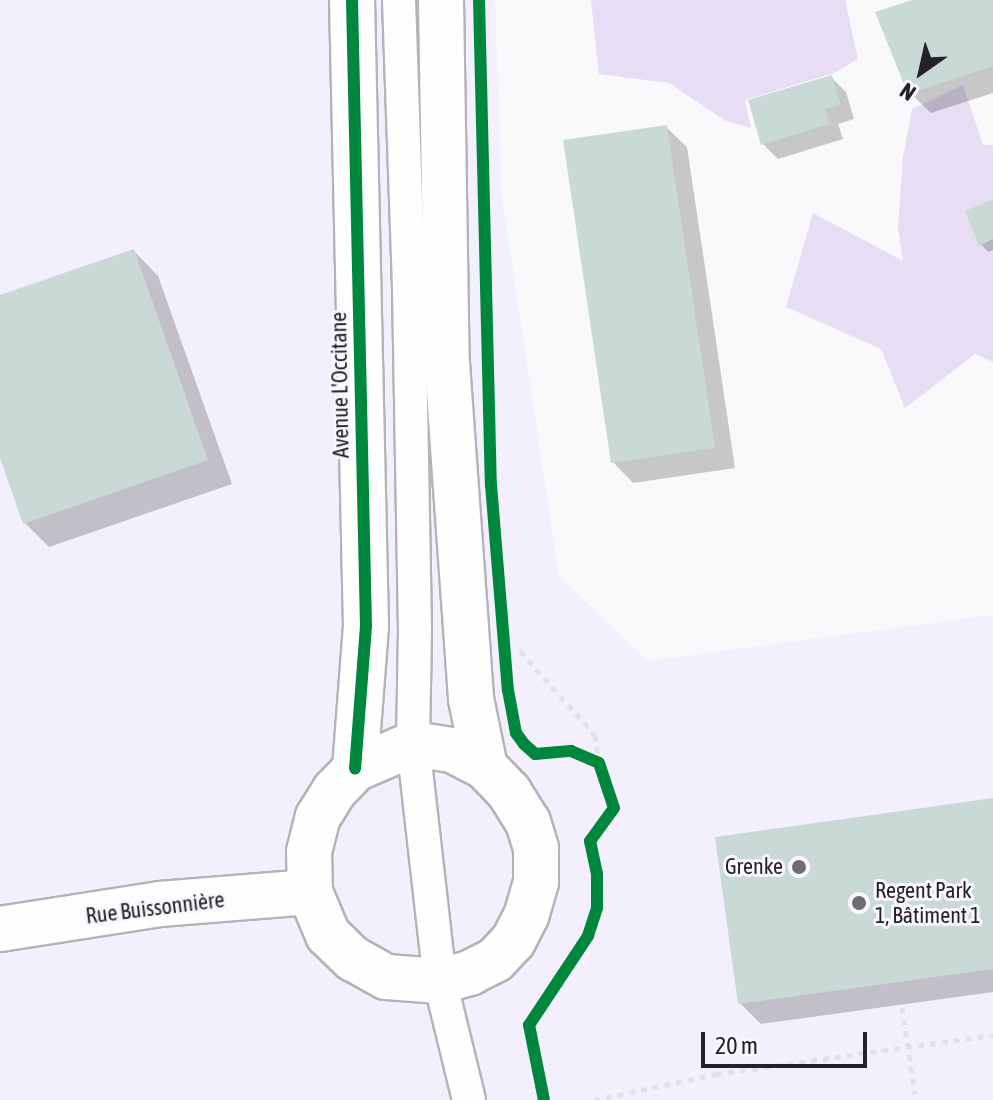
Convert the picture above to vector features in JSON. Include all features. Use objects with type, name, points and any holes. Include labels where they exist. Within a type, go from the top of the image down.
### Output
[{"type":"street","name":"Avenue L'Occitane","points":[[352,0],[366,626],[355,769]]},
{"type":"street","points":[[441,0],[447,363],[471,699],[485,767]]},
{"type":"street","points":[[413,744],[452,750],[485,767],[509,792],[528,822],[536,849],[536,882],[526,916],[513,941],[495,960],[470,973],[440,981],[410,982],[386,977],[353,959],[328,935],[310,892],[309,852],[318,817],[334,791],[355,769],[413,744]]},
{"type":"street","name":"Rue Buissonnière","points":[[0,929],[160,904],[310,892]]},
{"type":"lane","points":[[399,0],[410,380],[413,744],[440,981],[469,1100]]},
{"type":"path","points":[[514,643],[595,735],[601,768]]},
{"type":"path","points":[[585,757],[601,768]]},
{"type":"path","points":[[902,1007],[915,1094]]},
{"type":"path","points":[[594,1100],[716,1074],[993,1035]]},
{"type":"shaded area","points":[[0,0],[495,0],[502,197],[559,576],[648,661],[993,615],[993,1100],[0,1100]]},
{"type":"shaded area","points":[[591,0],[845,0],[858,59],[834,73],[745,100],[751,128],[726,121],[669,83],[599,74]]},
{"type":"shaded area","points":[[963,85],[983,145],[993,145],[993,362],[975,354],[905,408],[881,349],[786,307],[813,213],[903,261],[898,227],[903,157],[912,109]]},
{"type":"building","points":[[912,0],[993,0],[993,66],[908,94],[875,12]]},
{"type":"building","points":[[832,75],[841,105],[825,109],[829,124],[761,145],[748,100]]},
{"type":"building","points":[[667,125],[715,448],[611,463],[563,140]]},
{"type":"building","points":[[993,199],[993,239],[979,246],[965,211]]},
{"type":"building","points":[[134,249],[208,460],[23,524],[0,458],[0,295]]},
{"type":"building","name":"Regent Park 1, Bâtiment 1","points":[[993,798],[993,969],[738,1004],[715,837]]},
{"type":"cycle path","points":[[352,0],[366,626],[355,769]]},
{"type":"cycle path","points":[[479,0],[491,485],[508,690],[516,733],[524,744],[535,754],[571,751],[599,763],[614,808],[590,841],[597,874],[597,908],[588,936],[529,1025],[544,1100]]},
{"type":"place","name":"Grenke","points":[[799,867]]},
{"type":"place","name":"Regent Park 1, Bâtiment 1","points":[[859,903]]}]
